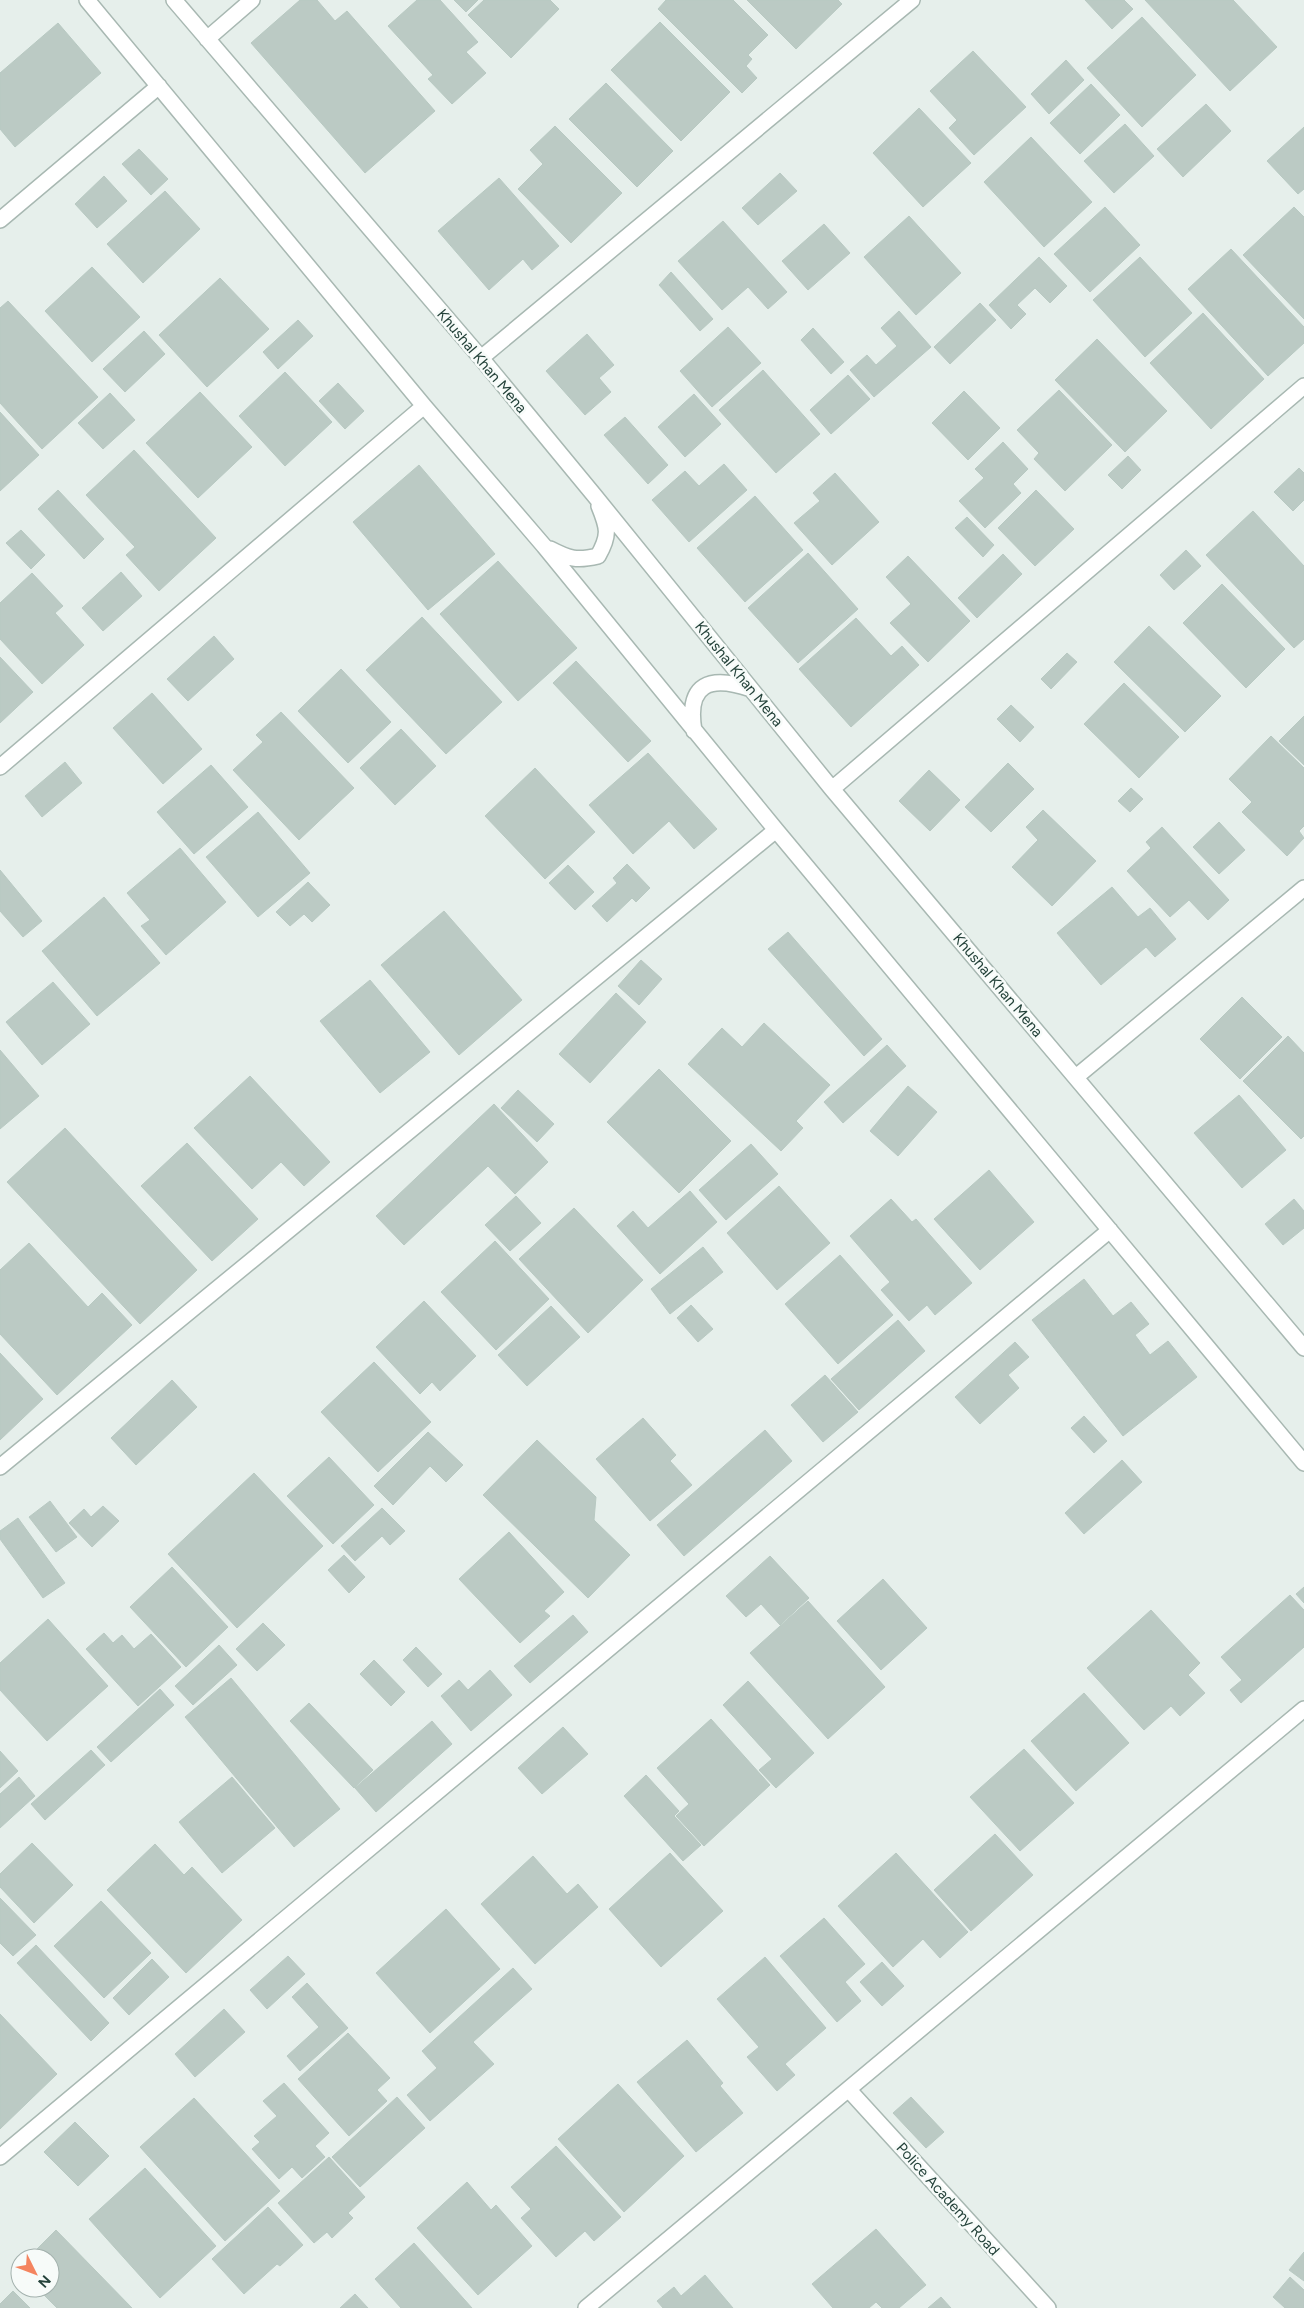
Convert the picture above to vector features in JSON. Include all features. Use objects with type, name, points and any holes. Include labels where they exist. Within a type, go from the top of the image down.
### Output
[{"type":"street","points":[[87,0],[424,406],[544,546],[776,830],[1304,1463]]},
{"type":"street","name":"Khushal Khan Mena","points":[[174,0],[481,358],[832,789],[1304,1348]]},
{"type":"street","points":[[206,39],[252,0]]},
{"type":"street","points":[[481,358],[912,0]]},
{"type":"street","points":[[0,220],[159,86]]},
{"type":"street","points":[[832,789],[1304,386]]},
{"type":"street","points":[[0,767],[424,406]]},
{"type":"street","points":[[544,546],[565,557],[580,560],[598,556],[608,540],[604,519],[594,495]]},
{"type":"street","points":[[694,731],[692,715],[694,700],[701,690],[714,682],[730,682],[751,689]]},
{"type":"street","points":[[0,1467],[776,830]]},
{"type":"street","points":[[1076,1077],[1304,888]]},
{"type":"street","points":[[0,2157],[1110,1230]]},
{"type":"street","points":[[586,2308],[1304,1709]]},
{"type":"street","name":"Police Academy Road","points":[[849,2090],[1048,2308]]},
{"type":"building","points":[[300,0],[317,0],[335,21],[347,11],[435,111],[365,173],[251,43]]},
{"type":"building","points":[[417,0],[440,0],[478,42],[466,52],[486,73],[452,104],[428,79],[433,75],[388,26]]},
{"type":"building","points":[[454,0],[478,0],[466,12]]},
{"type":"building","points":[[484,0],[550,0],[559,9],[511,58],[468,15]]},
{"type":"building","points":[[666,0],[733,0],[768,35],[748,55],[752,59],[746,66],[757,78],[742,93],[658,9]]},
{"type":"building","points":[[747,0],[838,0],[842,4],[796,49]]},
{"type":"building","points":[[1085,0],[1124,0],[1133,9],[1112,29]]},
{"type":"building","points":[[1145,0],[1233,0],[1277,47],[1230,91]]},
{"type":"building","points":[[1142,17],[1196,75],[1142,127],[1087,68]]},
{"type":"building","points":[[660,22],[730,92],[681,141],[611,70]]},
{"type":"building","points":[[58,23],[101,73],[15,147],[0,129],[0,73]]},
{"type":"building","points":[[973,51],[1026,107],[974,155],[949,128],[957,120],[930,91]]},
{"type":"building","points":[[1066,60],[1084,80],[1049,114],[1031,94]]},
{"type":"building","points":[[606,83],[673,151],[637,187],[569,119]]},
{"type":"building","points":[[1091,84],[1120,115],[1080,154],[1050,123]]},
{"type":"building","points":[[1206,104],[1231,131],[1183,177],[1157,149]]},
{"type":"building","points":[[919,108],[971,163],[923,207],[873,153]]},
{"type":"building","points":[[1125,124],[1154,156],[1114,193],[1084,161]]},
{"type":"building","points":[[555,126],[622,193],[571,243],[518,189],[543,164],[530,150]]},
{"type":"building","points":[[1304,127],[1304,189],[1298,194],[1267,161]]},
{"type":"building","points":[[1031,137],[1092,202],[1044,247],[984,182]]},
{"type":"building","points":[[139,149],[168,179],[151,195],[122,164]]},
{"type":"building","points":[[780,173],[797,191],[758,225],[742,208]]},
{"type":"building","points":[[104,176],[127,201],[97,228],[75,204]]},
{"type":"building","points":[[499,178],[559,246],[532,270],[523,259],[489,290],[438,231]]},
{"type":"building","points":[[165,191],[200,229],[143,283],[107,244]]},
{"type":"building","points":[[1105,207],[1140,245],[1090,292],[1054,254]]},
{"type":"building","points":[[1294,207],[1304,217],[1304,319],[1243,255]]},
{"type":"building","points":[[909,216],[961,273],[916,315],[864,257]]},
{"type":"building","points":[[723,221],[787,292],[768,309],[748,287],[722,310],[678,261]]},
{"type":"building","points":[[824,224],[850,253],[808,290],[782,261]]},
{"type":"building","points":[[1231,249],[1304,327],[1304,343],[1268,376],[1188,289]]},
{"type":"building","points":[[1039,257],[1067,286],[1050,303],[1035,288],[1017,305],[1026,314],[1011,329],[989,305]]},
{"type":"building","points":[[1140,257],[1192,313],[1145,357],[1093,300]]},
{"type":"building","points":[[92,267],[140,317],[92,362],[45,311]]},
{"type":"building","points":[[671,272],[713,319],[700,331],[659,285]]},
{"type":"building","points":[[220,278],[269,329],[207,387],[159,335]]},
{"type":"building","points":[[8,301],[98,397],[42,449],[0,403],[0,308]]},
{"type":"building","points":[[980,303],[996,320],[950,364],[934,347]]},
{"type":"building","points":[[899,311],[931,347],[874,397],[850,370],[867,355],[876,365],[897,346],[881,328]]},
{"type":"building","points":[[1203,313],[1264,379],[1211,429],[1150,363]]},
{"type":"building","points":[[298,320],[313,336],[278,369],[263,352]]},
{"type":"building","points":[[728,327],[761,363],[712,407],[680,371]]},
{"type":"building","points":[[813,328],[844,362],[831,374],[801,340]]},
{"type":"building","points":[[144,331],[165,354],[125,392],[103,369]]},
{"type":"building","points":[[587,334],[614,365],[599,378],[611,392],[585,415],[546,371]]},
{"type":"building","points":[[1097,339],[1167,411],[1125,452],[1055,380]]},
{"type":"building","points":[[763,370],[820,434],[776,473],[719,410]]},
{"type":"building","points":[[285,372],[332,422],[285,466],[239,416]]},
{"type":"building","points":[[848,375],[870,399],[831,434],[810,410]]},
{"type":"building","points":[[338,383],[364,411],[345,429],[319,401]]},
{"type":"building","points":[[1059,390],[1112,445],[1065,491],[1034,459],[1039,453],[1017,430]]},
{"type":"building","points":[[964,391],[1000,428],[968,460],[932,423]]},
{"type":"building","points":[[200,392],[252,447],[198,498],[146,443]]},
{"type":"building","points":[[110,393],[135,420],[103,449],[78,423]]},
{"type":"building","points":[[694,394],[721,424],[685,457],[658,427]]},
{"type":"building","points":[[0,412],[39,455],[0,491]]},
{"type":"building","points":[[625,417],[668,465],[648,484],[604,435]]},
{"type":"building","points":[[1003,442],[1028,469],[1013,484],[1021,493],[985,528],[959,501],[984,478],[975,469]]},
{"type":"building","points":[[134,450],[216,538],[159,591],[126,555],[135,547],[86,495]]},
{"type":"building","points":[[1128,456],[1141,470],[1122,489],[1108,475]]},
{"type":"building","points":[[724,464],[747,490],[689,542],[652,500],[685,471],[699,486]]},
{"type":"building","points":[[419,465],[495,554],[428,610],[353,522]]},
{"type":"building","points":[[1299,468],[1304,473],[1304,500],[1293,511],[1274,492]]},
{"type":"building","points":[[835,473],[879,522],[832,565],[794,523],[820,501],[813,493]]},
{"type":"building","points":[[58,490],[104,539],[84,559],[38,509]]},
{"type":"building","points":[[1036,490],[1074,529],[1035,566],[998,528]]},
{"type":"building","points":[[755,496],[803,550],[745,602],[697,548]]},
{"type":"building","points":[[1253,511],[1304,566],[1304,639],[1294,648],[1206,555]]},
{"type":"building","points":[[967,517],[994,545],[983,557],[955,528]]},
{"type":"building","points":[[21,530],[45,555],[31,569],[6,543]]},
{"type":"building","points":[[1186,550],[1201,566],[1174,590],[1160,575]]},
{"type":"building","points":[[808,553],[858,609],[798,663],[748,608]]},
{"type":"building","points":[[1003,554],[1022,574],[977,618],[958,598]]},
{"type":"building","points":[[908,556],[970,621],[928,662],[890,623],[911,604],[886,577]]},
{"type":"building","points":[[498,561],[577,648],[518,701],[440,614]]},
{"type":"building","points":[[121,572],[142,596],[103,631],[82,608]]},
{"type":"building","points":[[32,573],[63,606],[55,613],[84,645],[42,684],[0,639],[0,603]]},
{"type":"building","points":[[1222,584],[1285,649],[1246,688],[1183,623]]},
{"type":"building","points":[[422,617],[502,702],[446,754],[366,670]]},
{"type":"building","points":[[856,618],[891,656],[902,646],[919,665],[851,727],[799,669]]},
{"type":"building","points":[[1149,626],[1221,696],[1185,732],[1114,662]]},
{"type":"building","points":[[214,636],[234,659],[188,701],[167,679]]},
{"type":"building","points":[[1067,653],[1077,662],[1051,689],[1041,679]]},
{"type":"building","points":[[0,657],[33,692],[0,723]]},
{"type":"building","points":[[576,661],[651,741],[628,762],[553,683]]},
{"type":"building","points":[[341,669],[391,722],[348,763],[298,711]]},
{"type":"building","points":[[1124,683],[1179,737],[1139,778],[1084,724]]},
{"type":"building","points":[[152,693],[202,749],[163,784],[113,728]]},
{"type":"building","points":[[1011,705],[1034,727],[1020,742],[997,719]]},
{"type":"building","points":[[281,712],[354,788],[299,840],[233,770],[263,742],[256,735]]},
{"type":"building","points":[[1304,716],[1304,765],[1279,741]]},
{"type":"building","points":[[401,729],[436,766],[395,805],[360,768]]},
{"type":"building","points":[[1271,736],[1304,768],[1304,826],[1299,831],[1304,838],[1287,856],[1242,812],[1252,802],[1229,779]]},
{"type":"building","points":[[648,753],[717,829],[694,849],[669,821],[633,854],[589,805]]},
{"type":"building","points":[[65,762],[82,783],[42,817],[25,796]]},
{"type":"building","points":[[1008,763],[1034,789],[991,832],[965,807]]},
{"type":"building","points":[[211,765],[248,807],[194,854],[157,812]]},
{"type":"building","points":[[535,768],[595,832],[545,879],[485,816]]},
{"type":"building","points":[[929,770],[960,800],[930,831],[899,801]]},
{"type":"building","points":[[1131,788],[1143,799],[1130,812],[1118,801]]},
{"type":"building","points":[[1043,810],[1096,861],[1052,906],[1012,867],[1038,840],[1026,827]]},
{"type":"building","points":[[258,812],[310,873],[258,917],[206,857]]},
{"type":"building","points":[[1219,822],[1245,850],[1219,874],[1193,847]]},
{"type":"building","points":[[1162,827],[1229,900],[1208,920],[1189,900],[1170,917],[1127,871],[1151,848],[1146,842]]},
{"type":"building","points":[[180,848],[226,902],[166,955],[141,926],[150,920],[127,893]]},
{"type":"building","points":[[627,864],[650,888],[636,902],[632,898],[607,922],[592,906],[617,883],[613,878]]},
{"type":"building","points":[[568,865],[594,892],[575,910],[549,883]]},
{"type":"building","points":[[0,870],[42,921],[23,937],[0,911]]},
{"type":"building","points":[[308,882],[330,905],[312,922],[304,914],[290,926],[276,912]]},
{"type":"building","points":[[1112,887],[1138,917],[1150,908],[1176,939],[1155,957],[1146,947],[1101,985],[1057,933]]},
{"type":"building","points":[[104,897],[160,963],[97,1016],[42,951]]},
{"type":"building","points":[[444,911],[522,1000],[459,1055],[381,965]]},
{"type":"building","points":[[788,932],[882,1039],[864,1056],[768,949]]},
{"type":"building","points":[[641,960],[662,979],[639,1005],[618,986]]},
{"type":"building","points":[[370,980],[430,1052],[380,1093],[320,1021]]},
{"type":"building","points":[[53,982],[90,1024],[42,1065],[6,1022]]},
{"type":"building","points":[[616,993],[646,1022],[590,1083],[559,1054]]},
{"type":"building","points":[[1242,997],[1282,1037],[1240,1079],[1200,1039]]},
{"type":"building","points":[[764,1023],[830,1085],[796,1121],[803,1128],[781,1151],[688,1064],[722,1028],[742,1047]]},
{"type":"building","points":[[1288,1036],[1304,1053],[1304,1136],[1301,1139],[1243,1081]]},
{"type":"building","points":[[887,1045],[906,1066],[843,1123],[824,1102]]},
{"type":"building","points":[[0,1050],[39,1096],[0,1129]]},
{"type":"building","points":[[659,1069],[731,1141],[679,1193],[607,1122]]},
{"type":"building","points":[[250,1076],[330,1162],[304,1186],[281,1162],[252,1189],[194,1128]]},
{"type":"building","points":[[908,1086],[937,1112],[898,1156],[870,1131]]},
{"type":"building","points":[[518,1090],[554,1124],[537,1142],[501,1108]]},
{"type":"building","points":[[1239,1095],[1286,1150],[1242,1188],[1194,1133]]},
{"type":"building","points":[[494,1104],[548,1162],[515,1194],[488,1166],[404,1245],[376,1216]]},
{"type":"building","points":[[65,1128],[197,1270],[140,1324],[7,1182]]},
{"type":"building","points":[[187,1143],[258,1219],[212,1261],[141,1186]]},
{"type":"building","points":[[751,1144],[778,1174],[726,1220],[699,1190]]},
{"type":"building","points":[[989,1170],[1034,1222],[980,1270],[934,1219]]},
{"type":"building","points":[[779,1186],[830,1243],[777,1290],[727,1233]]},
{"type":"building","points":[[690,1191],[717,1222],[660,1274],[617,1226],[633,1211],[648,1228]]},
{"type":"building","points":[[516,1196],[541,1223],[510,1251],[485,1225]]},
{"type":"building","points":[[891,1199],[912,1222],[916,1219],[972,1283],[935,1315],[927,1305],[909,1321],[881,1290],[890,1282],[850,1236]]},
{"type":"building","points":[[1294,1199],[1304,1211],[1304,1228],[1283,1245],[1265,1224]]},
{"type":"building","points":[[574,1208],[643,1280],[588,1333],[519,1259]]},
{"type":"building","points":[[495,1241],[549,1299],[496,1350],[441,1292]]},
{"type":"building","points":[[29,1243],[88,1307],[102,1293],[132,1325],[57,1395],[0,1334],[0,1270]]},
{"type":"building","points":[[703,1247],[723,1272],[670,1314],[651,1289]]},
{"type":"building","points":[[840,1255],[893,1315],[838,1364],[785,1304]]},
{"type":"building","points":[[1084,1279],[1113,1316],[1131,1302],[1149,1324],[1135,1335],[1150,1355],[1168,1341],[1197,1377],[1123,1436],[1032,1320]]},
{"type":"building","points":[[424,1301],[476,1356],[440,1391],[432,1382],[420,1394],[376,1347]]},
{"type":"building","points":[[691,1305],[713,1329],[698,1342],[677,1318]]},
{"type":"building","points":[[551,1306],[580,1337],[527,1386],[498,1355]]},
{"type":"building","points":[[898,1320],[925,1351],[859,1410],[831,1379]]},
{"type":"building","points":[[1015,1342],[1029,1357],[1008,1375],[1019,1388],[980,1424],[955,1397]]},
{"type":"building","points":[[0,1353],[43,1399],[0,1440]]},
{"type":"building","points":[[374,1362],[431,1422],[378,1472],[321,1412]]},
{"type":"building","points":[[825,1375],[858,1412],[823,1442],[791,1405]]},
{"type":"building","points":[[172,1380],[197,1407],[136,1465],[111,1438]]},
{"type":"building","points":[[1084,1416],[1107,1441],[1094,1453],[1071,1428]]},
{"type":"building","points":[[643,1418],[676,1455],[670,1461],[692,1485],[650,1521],[596,1459]]},
{"type":"building","points":[[765,1430],[792,1461],[684,1556],[657,1525]]},
{"type":"building","points":[[428,1432],[463,1465],[446,1482],[430,1466],[393,1505],[374,1486]]},
{"type":"building","points":[[537,1440],[596,1497],[594,1520],[630,1555],[588,1598],[483,1495]]},
{"type":"building","points":[[329,1457],[374,1505],[333,1544],[287,1496]]},
{"type":"building","points":[[1122,1460],[1142,1482],[1084,1534],[1065,1513]]},
{"type":"building","points":[[254,1473],[323,1546],[237,1628],[168,1554]]},
{"type":"building","points":[[50,1501],[77,1537],[56,1552],[29,1517]]},
{"type":"building","points":[[103,1506],[119,1521],[92,1547],[69,1523],[84,1509],[91,1517]]},
{"type":"building","points":[[382,1508],[405,1531],[390,1545],[382,1536],[355,1561],[341,1546]]},
{"type":"building","points":[[18,1518],[65,1583],[43,1598],[0,1539],[0,1531]]},
{"type":"building","points":[[509,1532],[564,1592],[544,1611],[550,1616],[520,1643],[459,1579]]},
{"type":"building","points":[[344,1555],[365,1577],[349,1593],[328,1570]]},
{"type":"building","points":[[770,1556],[809,1598],[780,1625],[761,1604],[746,1617],[726,1596]]},
{"type":"building","points":[[172,1567],[228,1627],[186,1667],[130,1607]]},
{"type":"building","points":[[883,1579],[927,1628],[881,1670],[837,1621]]},
{"type":"building","points":[[1304,1587],[1304,1603],[1296,1594]]},
{"type":"building","points":[[1290,1595],[1304,1610],[1304,1647],[1241,1703],[1230,1690],[1242,1680],[1221,1657]]},
{"type":"building","points":[[808,1601],[885,1687],[828,1739],[750,1653]]},
{"type":"building","points":[[1151,1610],[1200,1663],[1188,1675],[1205,1693],[1180,1716],[1171,1706],[1144,1730],[1087,1668]]},
{"type":"building","points":[[573,1615],[588,1632],[530,1683],[514,1666]]},
{"type":"building","points":[[48,1619],[108,1686],[47,1741],[0,1690],[0,1663]]},
{"type":"building","points":[[263,1623],[285,1645],[257,1671],[236,1649]]},
{"type":"building","points":[[104,1633],[113,1643],[122,1635],[134,1649],[151,1634],[181,1667],[138,1706],[86,1649]]},
{"type":"building","points":[[219,1645],[237,1665],[193,1705],[175,1686]]},
{"type":"building","points":[[416,1647],[442,1674],[428,1687],[403,1660]]},
{"type":"building","points":[[374,1660],[405,1692],[391,1706],[360,1674]]},
{"type":"building","points":[[490,1670],[512,1695],[471,1731],[441,1696],[459,1680],[468,1690]]},
{"type":"building","points":[[231,1678],[340,1809],[294,1847],[185,1717]]},
{"type":"building","points":[[748,1681],[814,1753],[776,1788],[759,1770],[772,1759],[723,1705]]},
{"type":"building","points":[[160,1689],[174,1705],[111,1762],[97,1747]]},
{"type":"building","points":[[1084,1693],[1129,1743],[1076,1791],[1031,1741]]},
{"type":"building","points":[[309,1703],[373,1770],[354,1788],[290,1721]]},
{"type":"building","points":[[711,1719],[770,1785],[704,1846],[676,1816],[689,1804],[657,1768]]},
{"type":"building","points":[[432,1721],[452,1744],[376,1812],[355,1788]]},
{"type":"building","points":[[563,1727],[588,1754],[542,1794],[518,1768]]},
{"type":"building","points":[[1024,1749],[1074,1803],[1020,1851],[970,1797]]},
{"type":"building","points":[[91,1750],[105,1765],[45,1820],[31,1804]]},
{"type":"building","points":[[0,1751],[18,1771],[0,1788]]},
{"type":"building","points":[[646,1775],[679,1811],[674,1816],[701,1845],[683,1861],[624,1796]]},
{"type":"building","points":[[19,1777],[35,1796],[0,1828],[0,1794]]},
{"type":"building","points":[[232,1777],[275,1828],[222,1873],[179,1822]]},
{"type":"building","points":[[995,1834],[1033,1875],[971,1931],[934,1890]]},
{"type":"building","points":[[32,1843],[73,1885],[34,1923],[0,1887],[0,1874]]},
{"type":"building","points":[[155,1844],[184,1875],[192,1867],[242,1920],[186,1973],[107,1890]]},
{"type":"building","points":[[670,1853],[723,1911],[661,1967],[609,1909]]},
{"type":"building","points":[[896,1853],[968,1932],[940,1958],[923,1939],[893,1967],[838,1906]]},
{"type":"building","points":[[533,1856],[567,1894],[578,1884],[598,1907],[535,1964],[481,1904]]},
{"type":"building","points":[[0,1898],[36,1935],[13,1956],[0,1943]]},
{"type":"building","points":[[101,1901],[151,1953],[104,1998],[54,1946]]},
{"type":"building","points":[[446,1909],[500,1969],[430,2033],[376,1973]]},
{"type":"building","points":[[824,1918],[865,1964],[845,1982],[861,2001],[837,2022],[780,1956]]},
{"type":"building","points":[[36,1945],[109,2023],[91,2041],[17,1963]]},
{"type":"building","points":[[288,1956],[305,1974],[267,2009],[250,1990]]},
{"type":"building","points":[[765,1957],[826,2028],[785,2064],[795,2075],[777,2091],[747,2057],[759,2047],[717,1999]]},
{"type":"building","points":[[152,1959],[169,1977],[129,2015],[113,1998]]},
{"type":"building","points":[[882,1962],[904,1986],[882,2006],[860,1982]]},
{"type":"building","points":[[513,1968],[532,1989],[473,2042],[494,2064],[430,2121],[407,2095],[437,2068],[422,2051]]},
{"type":"building","points":[[307,1983],[348,2028],[300,2071],[287,2056],[319,2027],[292,1997]]},
{"type":"building","points":[[224,2009],[245,2032],[195,2077],[175,2054]]},
{"type":"building","points":[[0,2014],[57,2074],[0,2129]]},
{"type":"building","points":[[348,2033],[390,2078],[377,2090],[387,2101],[349,2136],[298,2079]]},
{"type":"building","points":[[687,2040],[723,2083],[720,2086],[743,2113],[696,2152],[637,2082]]},
{"type":"building","points":[[284,2083],[329,2133],[315,2146],[325,2157],[302,2178],[292,2167],[279,2179],[252,2149],[260,2142],[254,2136],[277,2116],[263,2101]]},
{"type":"building","points":[[618,2084],[684,2156],[624,2212],[558,2139]]},
{"type":"building","points":[[397,2097],[425,2128],[360,2187],[332,2157]]},
{"type":"building","points":[[911,2097],[944,2132],[926,2148],[893,2113]]},
{"type":"building","points":[[194,2098],[280,2191],[225,2241],[140,2147]]},
{"type":"building","points":[[75,2122],[109,2156],[78,2186],[44,2152]]},
{"type":"building","points":[[556,2146],[621,2217],[594,2241],[585,2231],[556,2257],[521,2218],[531,2209],[511,2187]]},
{"type":"building","points":[[329,2157],[365,2197],[348,2213],[353,2218],[332,2238],[327,2232],[314,2243],[278,2203]]},
{"type":"building","points":[[145,2168],[216,2246],[160,2298],[89,2219]]},
{"type":"building","points":[[467,2182],[491,2210],[496,2205],[532,2246],[478,2295],[417,2228]]},
{"type":"building","points":[[268,2207],[303,2245],[280,2266],[277,2264],[244,2294],[212,2259]]},
{"type":"building","points":[[876,2229],[926,2285],[899,2308],[882,2308],[876,2302],[869,2308],[833,2308],[812,2284]]},
{"type":"building","points":[[56,2230],[132,2308],[57,2308],[47,2298],[60,2298],[60,2248],[38,2248]]},
{"type":"building","points":[[414,2243],[472,2308],[401,2308],[375,2279]]},
{"type":"building","points":[[1304,2252],[1304,2281],[1289,2270]]},
{"type":"building","points":[[705,2275],[733,2308],[663,2308],[657,2301],[674,2287],[681,2296]]},
{"type":"building","points":[[1290,2277],[1304,2290],[1304,2308],[1285,2308],[1273,2297]]},
{"type":"building","points":[[10,2294],[10,2298],[20,2298],[30,2308],[0,2308],[0,2304]]},
{"type":"building","points":[[355,2294],[368,2308],[340,2308]]},
{"type":"building","points":[[941,2297],[951,2308],[928,2308]]}]
